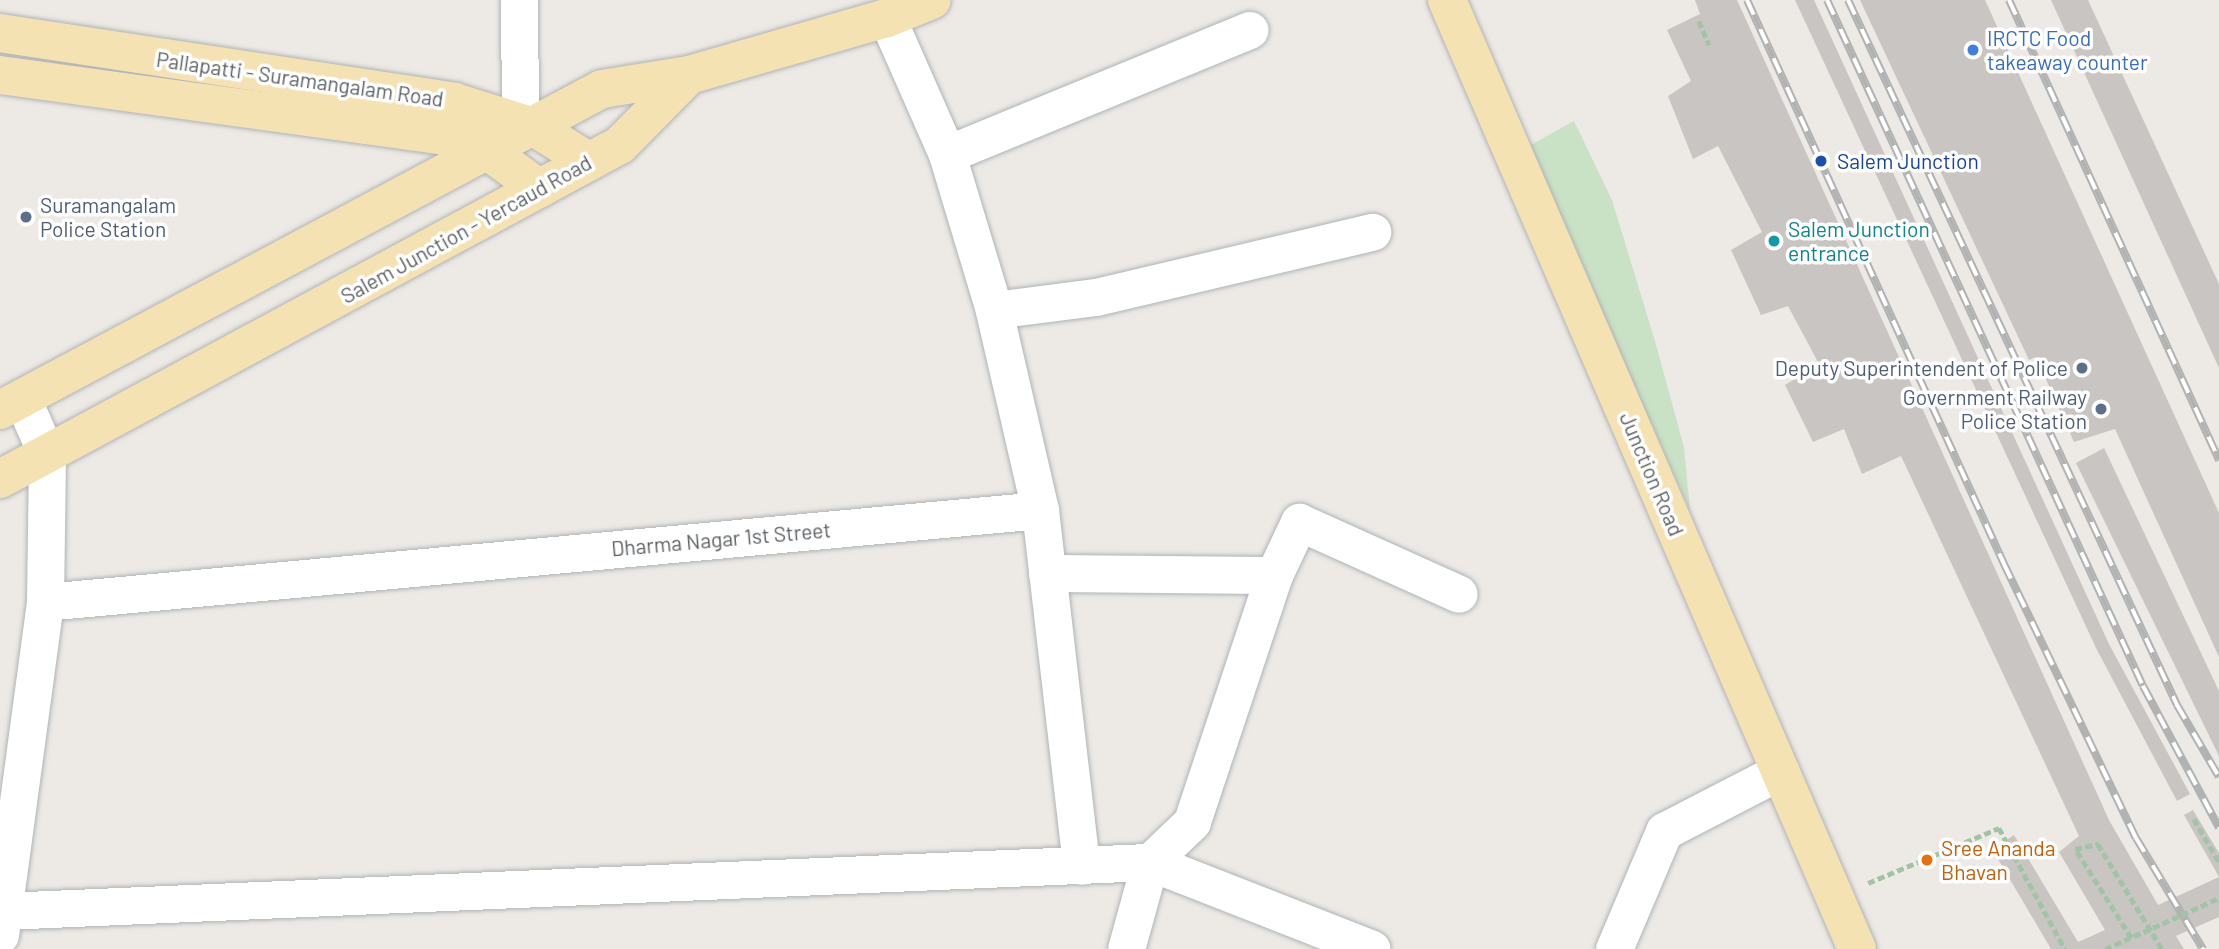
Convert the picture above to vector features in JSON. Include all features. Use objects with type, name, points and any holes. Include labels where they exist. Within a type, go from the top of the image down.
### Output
[{"type":"main road","name":"Salem Junction - Yercaud Road","points":[[0,479],[620,145],[689,75],[887,18],[932,0]]},
{"type":"main road","name":"Junction Road","points":[[1447,0],[1857,949]]},
{"type":"main road","name":"Pallapatti - Suramangalam Road","points":[[0,33],[455,102],[527,124],[588,161]]},
{"type":"main road","points":[[0,75],[440,135],[488,151],[540,189]]},
{"type":"main road","points":[[11,404],[488,151],[527,124],[602,89],[689,75]]},
{"type":"street","points":[[519,0],[527,124]]},
{"type":"street","points":[[887,18],[947,154],[995,310],[1040,510],[1081,866]]},
{"type":"street","points":[[947,154],[1250,30]]},
{"type":"street","points":[[995,310],[1096,297],[1372,232]]},
{"type":"street","points":[[11,404],[47,456],[45,601],[6,846],[2,923],[1150,862],[1372,949]]},
{"type":"street","name":"Dharma Nagar 1st Street","points":[[45,601],[1040,510]]},
{"type":"street","points":[[1126,949],[1150,862],[1192,822],[1274,575],[1299,522],[1459,594]]},
{"type":"street","points":[[1047,573],[1274,575]]},
{"type":"street","points":[[1614,949],[1664,831],[1780,771]]},
{"type":"path","points":[[1699,21],[1709,45]]},
{"type":"path","points":[[2194,819],[2219,862]]},
{"type":"path","points":[[1835,897],[1999,828],[2065,949]]},
{"type":"path","points":[[2131,938],[2076,849],[2098,844],[2162,949]]},
{"type":"path","points":[[2105,949],[2219,898]]},
{"type":"green space","points":[[1574,121],[1612,200],[1655,341],[1684,447],[1690,510],[1527,147]]},
{"type":"building","points":[[1695,0],[1737,0],[2109,820],[2158,905],[2219,877],[2219,917],[2176,936],[2184,949],[2051,949],[1992,849],[2014,835],[2078,942],[2105,930],[2059,852],[2079,836],[1901,456],[1862,474],[1844,429],[1813,442],[1785,385],[1819,364],[1788,306],[1761,315],[1731,250],[1762,232],[1718,146],[1693,159],[1668,96],[1691,81],[1667,30],[1700,14]]},
{"type":"building","points":[[1795,0],[1814,0],[2109,644],[2190,794],[2177,801],[2096,648]]},
{"type":"building","points":[[1860,0],[1985,0],[2219,513],[2219,657],[2115,429],[2074,442],[2036,357],[2029,360]]},
{"type":"building","points":[[2051,0],[2088,0],[2219,284],[2219,368]]},
{"type":"building","points":[[2104,448],[2219,691],[2219,756],[2076,463]]},
{"type":"building","points":[[2193,810],[2219,853],[2219,877],[2184,815]]},
{"type":"railway","points":[[1747,0],[2004,564],[2136,838],[2203,949]]},
{"type":"railway","points":[[1827,0],[2143,686],[2219,828]]},
{"type":"railway","points":[[1848,0],[2177,705],[2219,777]]},
{"type":"railway","points":[[2009,0],[2219,460]]},
{"type":"place","name":"IRCTC Food takeaway counter","points":[[1973,50]]},
{"type":"place","name":"Salem Junction","points":[[1821,161]]},
{"type":"place","name":"Suramangalam Police Station","points":[[26,217]]},
{"type":"place","name":"Salem Junction entrance","points":[[1774,241]]},
{"type":"place","name":"Deputy Superintendent of Police","points":[[2082,368]]},
{"type":"place","name":"Government Railway Police Station","points":[[2101,409]]},
{"type":"place","name":"Sree Ananda Bhavan","points":[[1927,860]]}]
